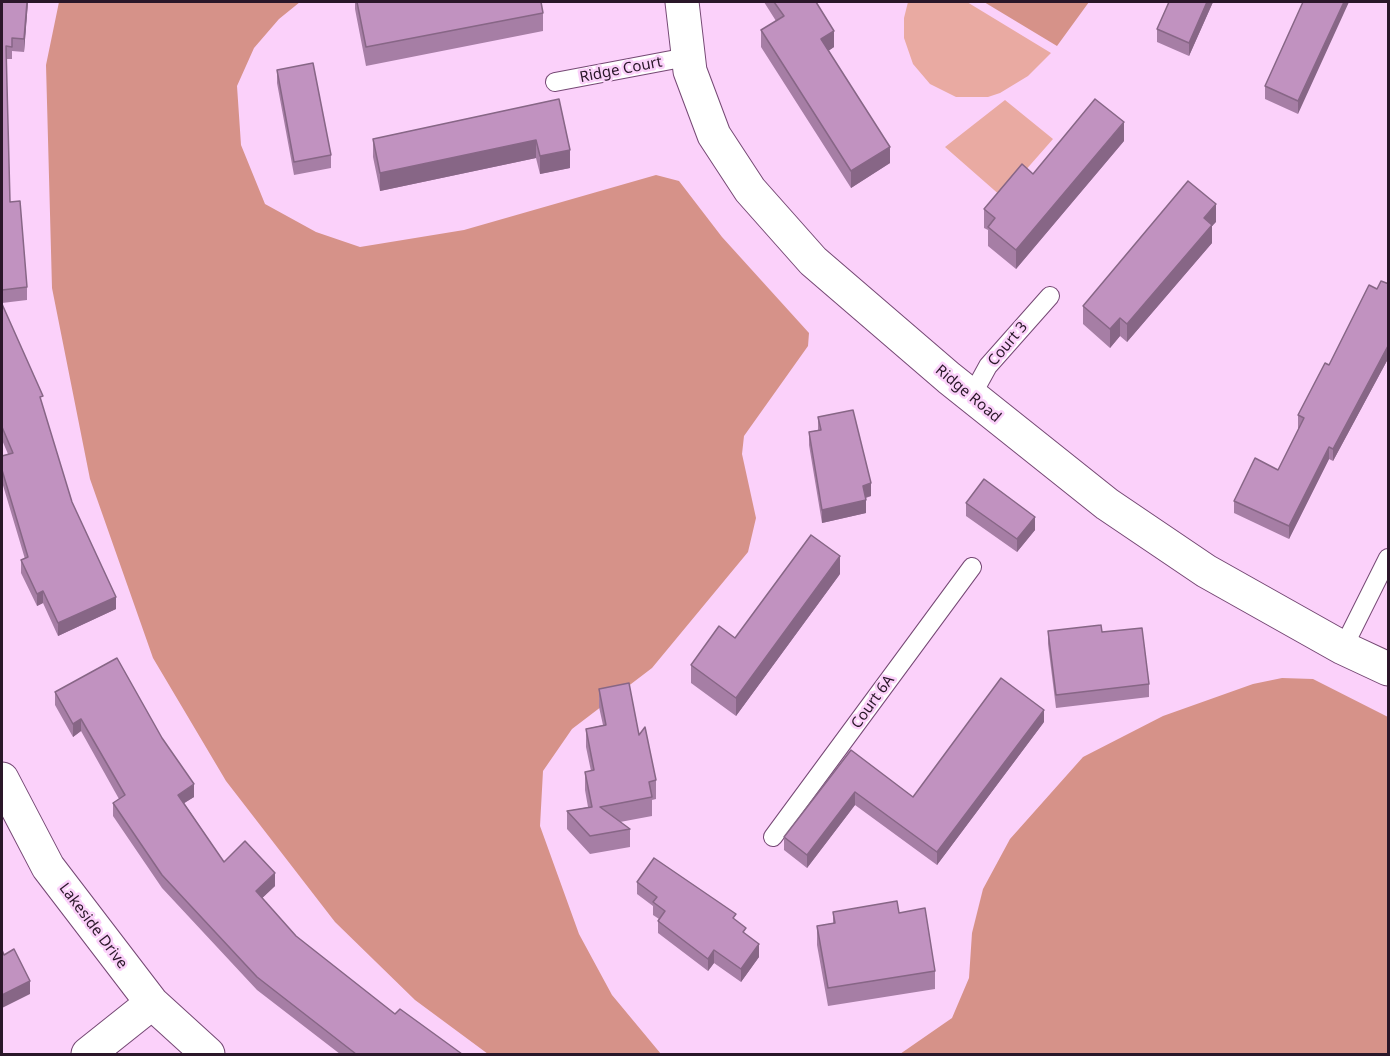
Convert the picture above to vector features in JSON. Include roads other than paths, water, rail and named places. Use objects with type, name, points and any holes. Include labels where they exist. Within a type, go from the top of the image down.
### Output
[{"type":"street","name":"Ridge Road","points":[[682,2],[687,57],[699,100],[714,135],[750,190],[813,261],[971,397],[1057,466],[1143,529],[1206,571],[1343,648],[1389,669]]},
{"type":"street","name":"Lakeside Drive","points":[[2,780],[48,867],[152,1003],[208,1054]]},
{"type":"street","points":[[88,1054],[152,1003]]},
{"type":"lane","name":"Ridge Court","points":[[555,82],[687,57]]},
{"type":"lane","name":"Court 3","points":[[971,397],[988,366],[1050,296]]},
{"type":"lane","points":[[1343,648],[1389,558]]},
{"type":"lane","name":"Court 6A","points":[[773,837],[972,567]]}]
